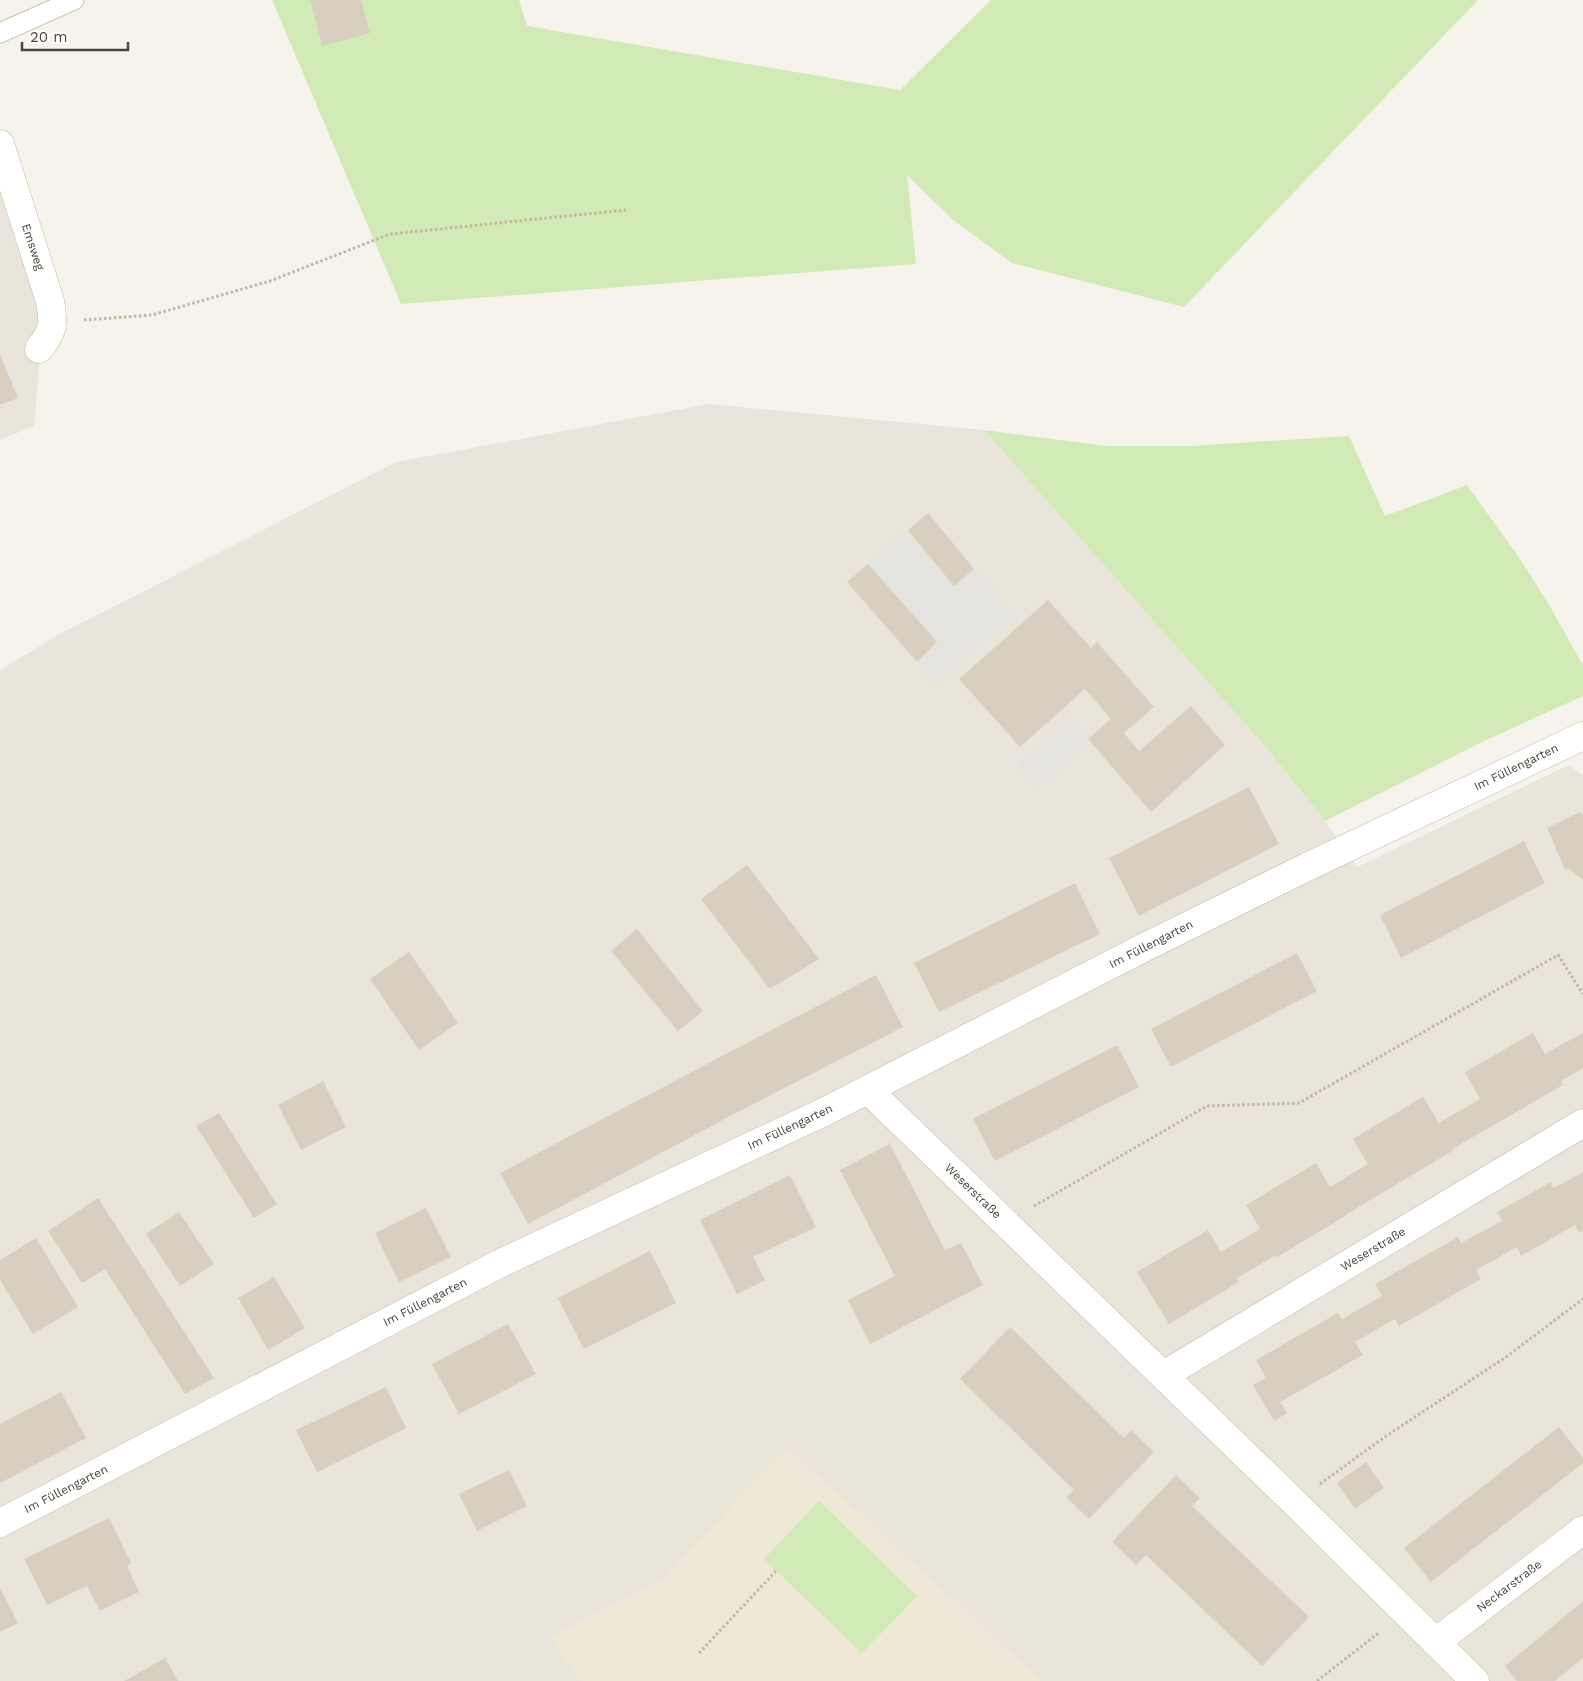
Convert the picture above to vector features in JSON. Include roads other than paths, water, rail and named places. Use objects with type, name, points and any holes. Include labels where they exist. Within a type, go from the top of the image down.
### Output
[{"type":"street","name":"Emsweg","points":[[0,144],[50,301],[54,322],[48,338],[40,348]]},
{"type":"street","name":"Im Füllengarten","points":[[0,1523],[501,1263],[868,1090],[1143,948],[1581,740]]},
{"type":"street","name":"Weserstraße","points":[[868,1090],[1295,1502],[1475,1681]]},
{"type":"street","name":"Weserstraße","points":[[1164,1375],[1583,1123]]},
{"type":"street","name":"Neckarstraße","points":[[1436,1642],[1583,1530]]},
{"type":"lane","points":[[0,33],[74,0]]}]
